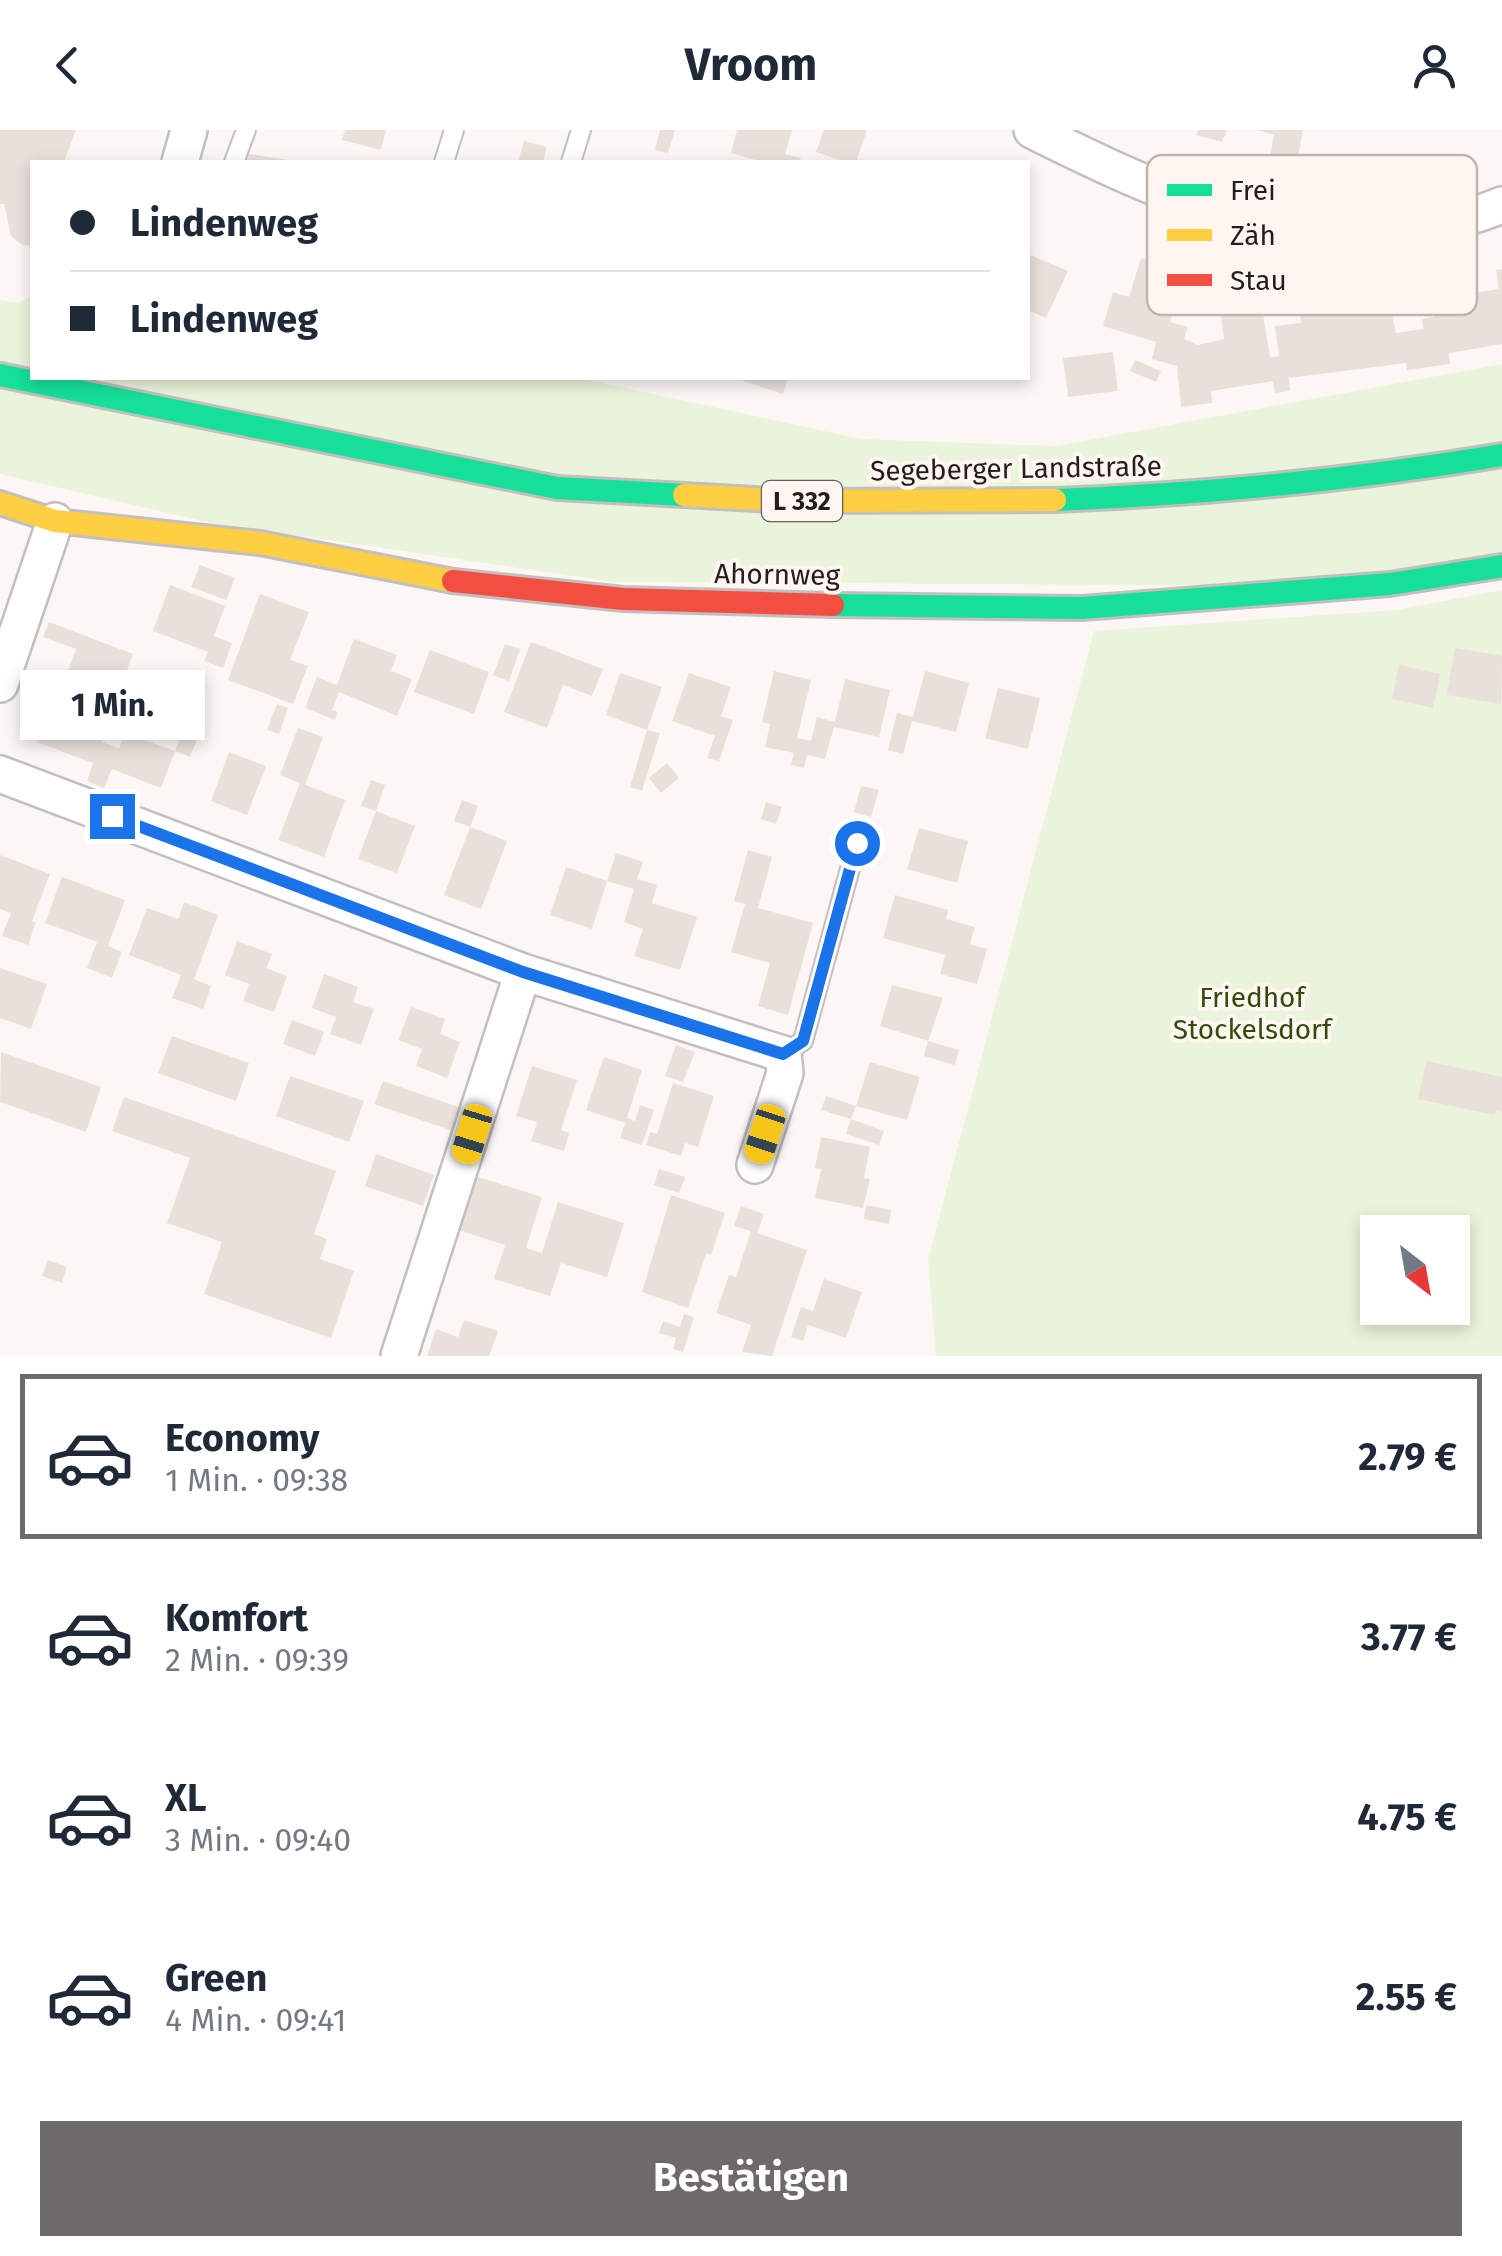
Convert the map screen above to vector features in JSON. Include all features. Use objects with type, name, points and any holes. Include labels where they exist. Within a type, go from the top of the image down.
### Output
[{"type":"main road","name":"Segeberger Landstraße","points":[[0,375],[30,378]]},
{"type":"main road","name":"Segeberger Landstraße","points":[[43,380],[112,388],[557,488],[792,502],[996,502],[1199,494],[1393,473],[1502,455]]},
{"type":"main road","name":"Ahornweg","points":[[0,503],[55,521],[260,543],[446,580],[623,599],[783,606],[1101,607],[1254,598],[1390,584],[1502,566]]},
{"type":"street","points":[[181,160],[190,130]]},
{"type":"street","points":[[1032,130],[1147,185]]},
{"type":"street","points":[[1477,212],[1502,205]]},
{"type":"street","points":[[0,684],[55,521]]},
{"type":"street","points":[[0,774],[523,972],[783,1054],[785,1073],[755,1165]]},
{"type":"street","points":[[399,1356],[523,972]]},
{"type":"lane","points":[[235,160],[246,130]]},
{"type":"lane","points":[[445,160],[454,130]]},
{"type":"lane","points":[[572,160],[581,130]]},
{"type":"lane","points":[[783,1054],[803,1041],[857,843]]},
{"type":"green space","points":[[30,297],[30,380],[588,380],[861,439],[1056,446],[1502,364],[1502,557],[1300,586],[614,582],[211,523],[0,474],[0,300],[18,303]]},
{"type":"green space","name":"Friedhof Stockelsdorf","points":[[1502,590],[1502,1356],[936,1356],[928,1260],[1094,631],[1396,610]]},
{"type":"building","points":[[0,130],[76,130],[65,160],[30,160],[30,246],[11,236],[4,204],[0,204]]},
{"type":"building","points":[[345,130],[386,130],[381,150],[342,140]]},
{"type":"building","points":[[660,130],[675,130],[668,153],[655,150]]},
{"type":"building","points":[[737,130],[792,130],[785,154],[801,158],[756,160],[731,153]]},
{"type":"building","points":[[824,130],[867,130],[859,160],[839,160],[816,152]]},
{"type":"building","points":[[1198,130],[1227,130],[1222,142],[1196,135]]},
{"type":"building","points":[[1258,130],[1303,130],[1298,155],[1271,155],[1274,135]]},
{"type":"building","points":[[524,141],[547,147],[544,160],[519,160]]},
{"type":"building","points":[[243,153],[289,160],[242,160]]},
{"type":"building","points":[[1030,255],[1068,271],[1046,318],[1030,311]]},
{"type":"building","points":[[1141,258],[1147,260],[1147,315],[1172,315],[1170,322],[1188,327],[1184,339],[1198,345],[1224,339],[1221,315],[1263,315],[1270,357],[1279,356],[1275,326],[1301,323],[1300,315],[1392,315],[1396,333],[1423,329],[1422,319],[1434,315],[1477,315],[1477,293],[1499,289],[1496,270],[1502,269],[1502,344],[1449,353],[1450,364],[1407,370],[1406,363],[1289,378],[1290,391],[1275,393],[1273,381],[1211,391],[1212,403],[1181,407],[1177,366],[1152,359],[1156,342],[1103,326],[1113,292],[1129,297]]},
{"type":"building","points":[[1113,352],[1118,391],[1068,397],[1063,358]]},
{"type":"building","points":[[1135,360],[1161,371],[1156,382],[1130,371]]},
{"type":"building","points":[[740,380],[787,380],[783,394]]},
{"type":"building","points":[[200,565],[235,578],[226,600],[191,587]]},
{"type":"building","points":[[170,585],[225,606],[214,636],[232,643],[223,668],[204,661],[208,652],[153,631]]},
{"type":"building","points":[[260,594],[309,612],[290,660],[308,666],[293,704],[228,680]]},
{"type":"building","points":[[49,622],[133,654],[118,693],[67,674],[76,649],[43,637]]},
{"type":"building","points":[[354,639],[397,655],[391,671],[412,679],[397,716],[339,692],[332,710],[338,712],[335,720],[305,708],[317,677],[337,685]]},
{"type":"building","points":[[531,642],[603,669],[592,696],[563,685],[547,728],[504,712]]},
{"type":"building","points":[[505,644],[520,649],[509,681],[493,675]]},
{"type":"building","points":[[1455,648],[1502,656],[1501,704],[1447,695]]},
{"type":"building","points":[[430,650],[489,672],[474,714],[414,692]]},
{"type":"building","points":[[1399,665],[1440,674],[1433,708],[1392,699]]},
{"type":"building","points":[[774,671],[811,680],[797,738],[811,741],[817,717],[835,722],[845,679],[890,690],[879,737],[834,727],[825,759],[807,755],[804,768],[791,765],[794,753],[765,747],[770,724],[762,722]]},
{"type":"building","points":[[925,671],[969,683],[956,732],[912,721],[903,754],[888,750],[897,713],[913,717]]},
{"type":"building","points":[[620,673],[662,687],[647,730],[606,715]]},
{"type":"building","points":[[689,673],[731,687],[721,716],[733,720],[719,761],[707,758],[715,736],[672,721]]},
{"type":"building","points":[[998,688],[1040,698],[1028,749],[985,738]]},
{"type":"building","points":[[53,701],[109,722],[102,742],[119,748],[125,733],[175,751],[161,788],[112,769],[104,788],[87,781],[93,763],[37,742]]},
{"type":"building","points":[[277,704],[288,708],[279,734],[267,730]]},
{"type":"building","points":[[189,713],[205,719],[190,757],[175,751]]},
{"type":"building","points":[[298,728],[323,737],[305,785],[345,800],[324,857],[278,840],[300,783],[280,775]]},
{"type":"building","points":[[647,730],[660,733],[642,791],[630,787]]},
{"type":"building","points":[[229,752],[266,766],[247,815],[211,801]]},
{"type":"building","points":[[667,763],[679,778],[661,793],[649,778]]},
{"type":"building","points":[[371,780],[385,785],[376,811],[361,806]]},
{"type":"building","points":[[861,786],[879,790],[871,817],[854,812]]},
{"type":"building","points":[[462,800],[478,806],[470,827],[454,821]]},
{"type":"building","points":[[766,802],[782,807],[776,824],[761,819]]},
{"type":"building","points":[[376,811],[415,826],[397,873],[358,859]]},
{"type":"building","points":[[470,827],[507,841],[481,909],[444,895]]},
{"type":"building","points":[[919,828],[968,841],[957,883],[907,869]]},
{"type":"building","points":[[748,850],[772,857],[758,908],[813,923],[788,1015],[758,1006],[770,963],[731,952],[745,904],[734,901]]},
{"type":"building","points":[[616,853],[643,862],[637,879],[657,885],[652,903],[697,917],[680,970],[634,956],[643,929],[624,922],[634,889],[607,881]]},
{"type":"building","points":[[0,855],[50,874],[32,921],[36,922],[28,945],[2,936],[11,913],[0,909]]},
{"type":"building","points":[[566,867],[607,881],[592,929],[550,915]]},
{"type":"building","points":[[62,877],[125,900],[108,946],[122,952],[112,978],[87,968],[97,942],[45,923]]},
{"type":"building","points":[[895,895],[948,910],[946,919],[975,927],[970,944],[987,949],[977,984],[940,974],[945,955],[883,938]]},
{"type":"building","points":[[184,902],[218,915],[194,979],[211,986],[203,1009],[172,998],[181,975],[129,955],[147,908],[178,919]]},
{"type":"building","points":[[237,941],[272,954],[266,968],[287,976],[274,1012],[243,1001],[249,984],[225,975]]},
{"type":"building","points":[[0,968],[47,984],[31,1029],[0,1018]]},
{"type":"building","points":[[324,974],[358,987],[353,1002],[374,1009],[361,1045],[330,1034],[336,1017],[312,1008]]},
{"type":"building","points":[[892,985],[943,998],[928,1041],[880,1026]]},
{"type":"building","points":[[411,1007],[445,1019],[440,1034],[460,1042],[447,1078],[416,1066],[422,1049],[398,1040]]},
{"type":"building","points":[[292,1020],[324,1032],[315,1056],[283,1044]]},
{"type":"building","points":[[172,1036],[249,1063],[236,1101],[158,1073]]},
{"type":"building","points":[[928,1041],[959,1050],[955,1065],[924,1056]]},
{"type":"building","points":[[676,1045],[695,1052],[683,1082],[665,1076]]},
{"type":"building","points":[[1,1052],[101,1087],[86,1132],[0,1102]]},
{"type":"building","points":[[604,1057],[642,1070],[627,1118],[635,1121],[640,1105],[654,1110],[642,1145],[620,1138],[625,1123],[586,1110]]},
{"type":"building","points":[[1426,1061],[1502,1077],[1502,1112],[1496,1111],[1495,1115],[1418,1099]]},
{"type":"building","points":[[870,1062],[920,1077],[907,1120],[856,1106]]},
{"type":"building","points":[[532,1066],[577,1080],[561,1130],[569,1133],[564,1151],[531,1141],[537,1122],[516,1116]]},
{"type":"building","points":[[290,1076],[364,1101],[349,1142],[276,1116]]},
{"type":"building","points":[[383,1081],[461,1108],[453,1131],[374,1104]]},
{"type":"building","points":[[673,1083],[714,1096],[698,1147],[685,1143],[681,1156],[646,1145],[650,1132],[657,1134]]},
{"type":"building","points":[[826,1096],[856,1106],[851,1119],[821,1110]]},
{"type":"building","points":[[124,1097],[336,1171],[314,1234],[327,1239],[320,1259],[354,1271],[331,1338],[204,1294],[222,1242],[167,1223],[190,1158],[112,1131]]},
{"type":"building","points":[[851,1119],[884,1131],[879,1145],[846,1134]]},
{"type":"building","points":[[821,1137],[870,1147],[864,1178],[870,1179],[863,1208],[815,1198],[821,1169],[815,1168]]},
{"type":"building","points":[[376,1154],[434,1175],[423,1206],[365,1186]]},
{"type":"building","points":[[659,1169],[685,1177],[679,1193],[654,1185]]},
{"type":"building","points":[[472,1175],[542,1197],[526,1248],[542,1253],[558,1202],[624,1223],[607,1277],[561,1263],[550,1296],[494,1279],[505,1245],[455,1229]]},
{"type":"building","points":[[671,1195],[725,1213],[711,1255],[706,1253],[688,1308],[642,1292]]},
{"type":"building","points":[[866,1205],[891,1210],[889,1224],[864,1219]]},
{"type":"building","points":[[741,1206],[764,1214],[757,1233],[807,1250],[772,1356],[742,1352],[751,1325],[716,1313],[729,1275],[736,1277],[751,1231],[734,1226]]},
{"type":"building","points":[[48,1260],[67,1267],[62,1283],[42,1276]]},
{"type":"building","points":[[824,1279],[862,1292],[846,1338],[808,1325],[803,1341],[791,1337],[801,1307],[813,1311]]},
{"type":"building","points":[[684,1314],[694,1317],[683,1352],[673,1349],[676,1338],[659,1333],[663,1321],[680,1327]]},
{"type":"building","points":[[464,1320],[498,1331],[489,1356],[427,1356],[436,1329],[458,1337]]},
{"type":"traffic: fast","points":[[0,375],[557,488],[684,495]]},
{"type":"traffic: fast","points":[[1055,500],[1279,485],[1502,455]]},
{"type":"traffic: fast","points":[[833,605],[1082,608],[1390,584],[1502,566]]},
{"type":"traffic: slow","points":[[684,495],[792,501],[1055,500]]},
{"type":"traffic: slow","points":[[0,503],[55,521],[260,543],[453,581]]},
{"type":"traffic: jam","points":[[453,581],[623,599],[833,605]]},
{"type":"route","points":[[112,816],[523,972],[783,1054],[803,1041],[857,843]]}]
